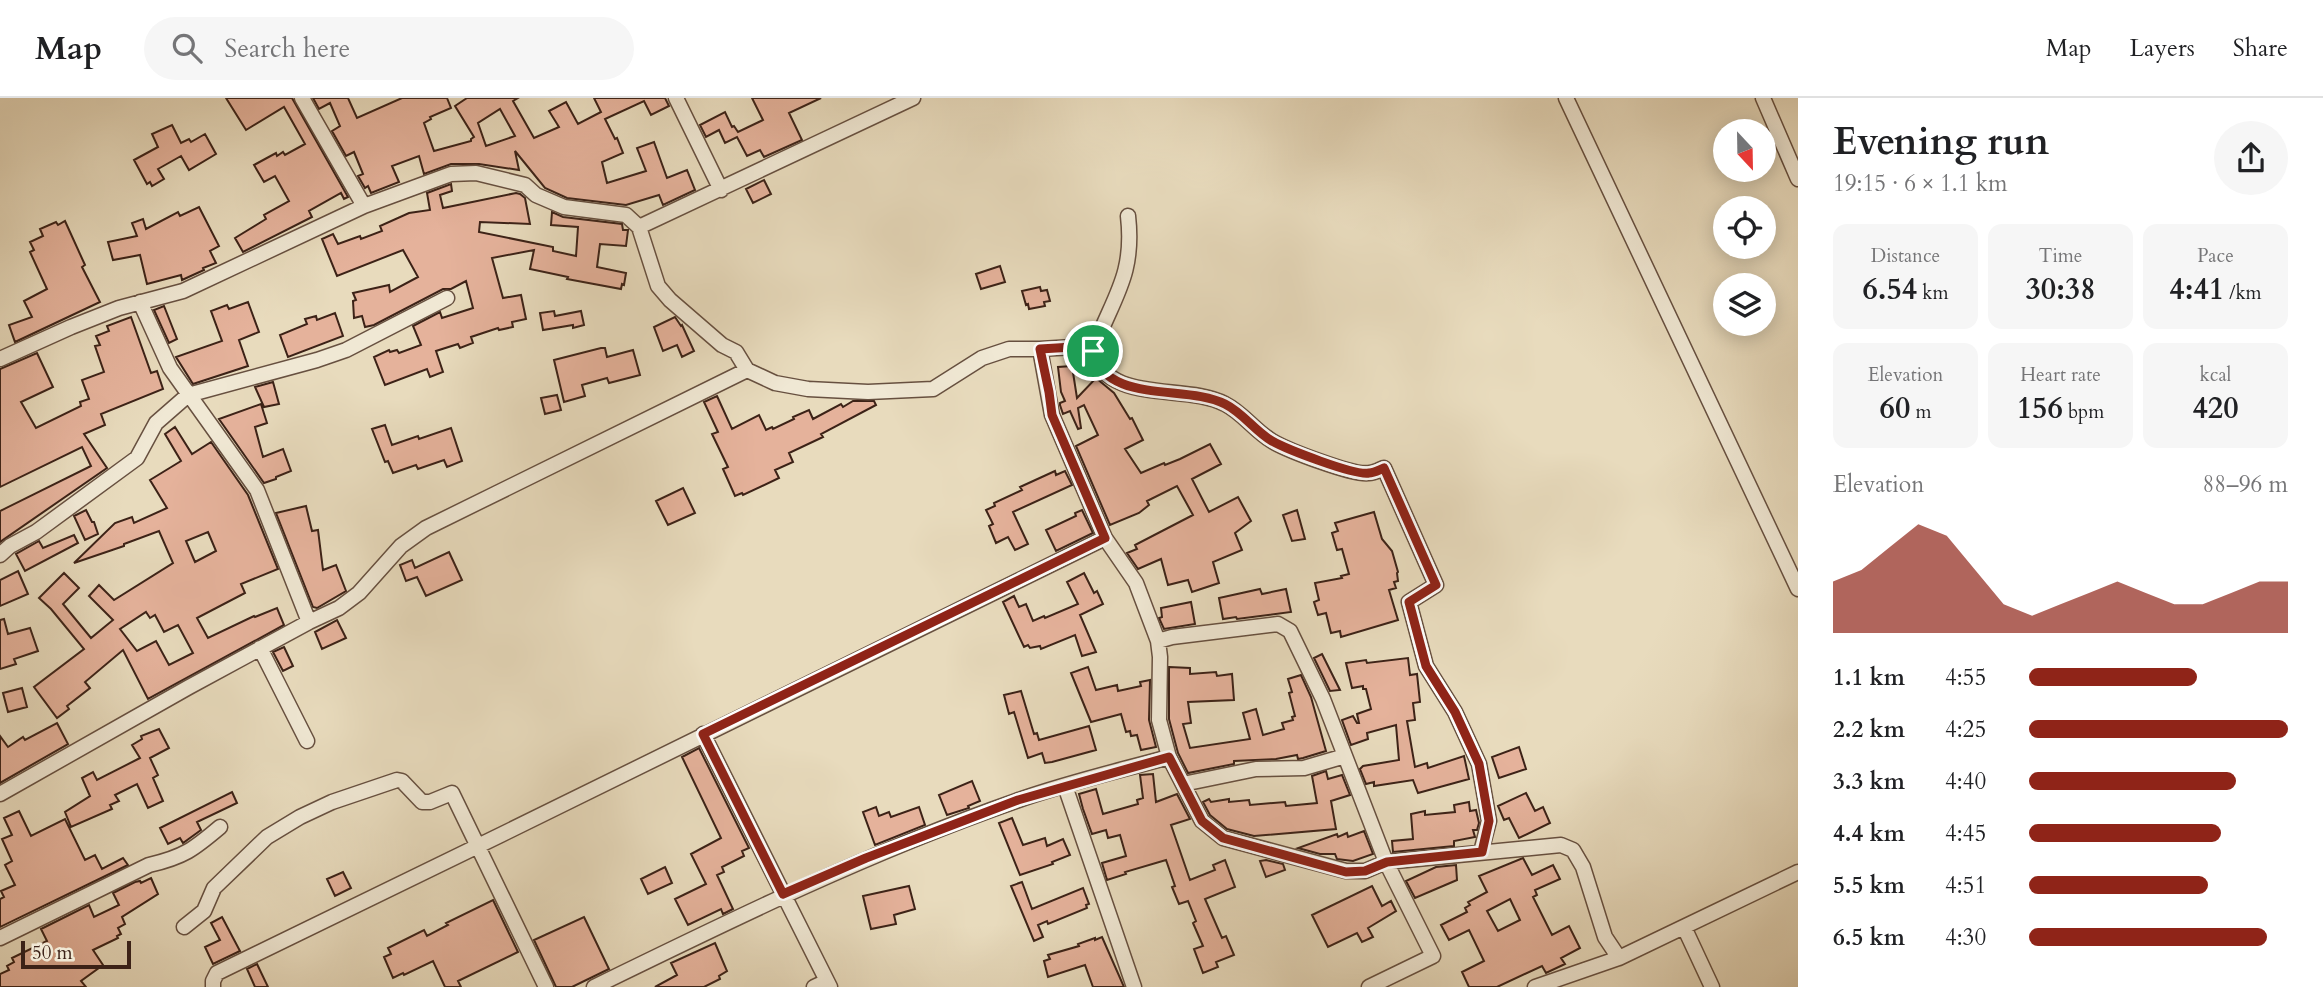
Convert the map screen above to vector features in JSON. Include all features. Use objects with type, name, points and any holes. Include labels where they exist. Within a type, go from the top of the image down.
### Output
[{"type":"street","points":[[302,98],[363,206]]},
{"type":"street","points":[[676,98],[721,190]]},
{"type":"street","points":[[639,227],[913,98]]},
{"type":"street","points":[[1566,98],[1798,589]]},
{"type":"street","points":[[1763,98],[1798,179]]},
{"type":"street","points":[[0,359],[71,327],[141,302],[183,291],[363,206],[452,174],[476,173],[525,185],[536,195],[564,207],[626,215],[639,227],[658,286],[670,300],[722,345],[736,352],[747,370],[775,383],[808,389],[869,392],[933,389],[982,358],[1009,349],[1073,347],[1093,351]]},
{"type":"street","points":[[1128,216],[1129,260],[1123,284],[1093,351],[1095,359],[1107,376],[1123,385],[1224,403],[1272,441],[1320,461],[1367,474],[1384,468],[1436,585],[1409,602],[1426,666],[1455,712],[1479,764],[1489,821],[1482,852]]},
{"type":"street","points":[[0,555],[137,458],[156,423],[188,395],[346,350],[447,298]]},
{"type":"street","points":[[141,302],[170,368],[257,490],[309,622]]},
{"type":"street","points":[[1040,349],[1052,415],[1105,538],[1136,583],[1158,641],[1159,720],[1169,757],[1202,821],[1223,838],[1346,872],[1365,871],[1387,862],[1561,845],[1573,850],[1583,867],[1605,937],[1619,958]]},
{"type":"street","points":[[0,794],[260,648],[339,608],[359,593],[401,546],[426,528],[747,370]]},
{"type":"street","points":[[214,987],[213,981],[217,973],[477,848],[703,734],[1105,538]]},
{"type":"street","points":[[1158,641],[1278,624],[1290,631],[1323,699],[1387,862],[1433,956],[1369,987]]},
{"type":"street","points":[[260,648],[307,741]]},
{"type":"street","points":[[703,734],[783,894],[824,985]]},
{"type":"street","points":[[1183,784],[1256,769],[1304,768],[1345,756]]},
{"type":"street","points":[[594,987],[783,894],[866,858],[992,810],[1169,757]]},
{"type":"street","points":[[184,927],[204,911],[214,888],[267,837],[332,802],[397,780],[402,781],[422,802],[430,802],[452,793],[546,987]]},
{"type":"street","points":[[1065,786],[1134,987]]},
{"type":"street","points":[[0,938],[149,865],[167,861],[192,850],[220,827]]},
{"type":"street","points":[[1535,987],[1619,958],[1798,872]]},
{"type":"street","points":[[1684,928],[1712,987]]},
{"type":"building","points":[[226,98],[292,98],[348,197],[344,199],[341,193],[309,211],[312,217],[243,252],[235,238],[266,219],[264,215],[289,201],[275,176],[264,182],[254,165],[276,153],[277,156],[283,152],[285,155],[305,144],[284,107],[246,130]]},
{"type":"building","points":[[313,98],[348,98],[357,118],[402,98],[447,98],[451,108],[430,117],[431,119],[424,123],[434,151],[471,141],[474,137],[455,106],[467,98],[518,98],[513,101],[534,138],[559,127],[549,111],[566,102],[578,124],[601,112],[594,98],[665,98],[669,106],[651,115],[644,101],[605,119],[623,153],[602,162],[607,183],[646,171],[637,148],[654,142],[667,178],[687,170],[695,190],[663,205],[659,195],[626,205],[567,198],[545,188],[515,151],[519,170],[479,164],[451,164],[424,174],[419,156],[392,166],[399,182],[371,193],[358,176],[363,174],[354,152],[346,156],[332,131],[340,126],[330,103],[319,109]],"holes":[[[500,109],[515,136],[486,146],[478,123]]]},
{"type":"building","points":[[752,98],[821,98],[789,113],[802,140],[764,157],[760,150],[747,156],[737,137],[725,143],[719,130],[706,137],[700,125],[725,112],[732,127],[738,132],[763,120]]},
{"type":"building","points":[[172,125],[181,143],[189,139],[191,142],[205,134],[216,154],[189,170],[181,156],[158,169],[164,179],[152,186],[150,182],[147,184],[134,160],[158,147],[152,134]]},
{"type":"building","points":[[764,180],[771,194],[753,203],[746,189]]},
{"type":"building","points":[[451,184],[452,191],[440,195],[443,208],[520,194],[525,198],[530,224],[480,222],[479,232],[553,247],[553,251],[576,256],[578,227],[551,225],[552,212],[563,217],[622,224],[623,230],[628,230],[626,246],[600,244],[597,267],[626,273],[624,285],[622,284],[621,289],[530,269],[534,250],[492,258],[503,298],[521,295],[526,319],[512,322],[513,327],[498,328],[471,337],[473,343],[460,348],[458,344],[436,351],[443,372],[430,377],[427,369],[385,385],[374,357],[389,350],[397,350],[399,353],[421,345],[413,326],[440,312],[442,318],[473,308],[466,281],[451,289],[443,289],[374,325],[365,327],[362,316],[354,318],[353,301],[356,300],[353,293],[389,285],[390,292],[418,277],[403,250],[337,276],[322,239],[333,234],[338,244],[382,231],[380,226],[409,213],[430,210],[427,193]]},
{"type":"building","points":[[199,207],[219,246],[210,251],[216,263],[182,280],[181,275],[147,284],[140,255],[113,260],[108,242],[137,236],[132,223],[143,219],[146,229],[178,212],[180,216]]},
{"type":"building","points":[[65,221],[85,265],[82,267],[100,302],[15,342],[9,325],[32,317],[24,301],[47,289],[30,252],[34,250],[30,242],[43,236],[40,229]]},
{"type":"building","points":[[1000,266],[1005,282],[981,289],[976,274]]},
{"type":"building","points":[[1040,287],[1041,291],[1047,290],[1050,301],[1044,302],[1045,306],[1029,309],[1022,291]]},
{"type":"building","points":[[248,302],[259,332],[239,340],[248,366],[193,384],[176,357],[222,341],[211,311],[227,305],[229,309]]},
{"type":"building","points":[[164,306],[177,339],[169,343],[154,310]]},
{"type":"building","points":[[554,311],[555,316],[581,311],[584,325],[543,330],[540,313]]},
{"type":"building","points":[[335,313],[343,336],[288,357],[280,335],[307,324],[305,319],[316,316],[317,320]]},
{"type":"building","points":[[131,317],[151,373],[157,371],[163,389],[101,414],[105,425],[84,434],[107,468],[0,542],[0,511],[91,466],[82,447],[0,487],[0,369],[37,353],[53,387],[21,402],[36,428],[81,406],[80,402],[89,399],[82,380],[104,372],[95,346],[100,345],[96,336],[109,331],[107,326]]},
{"type":"building","points":[[675,317],[682,325],[694,351],[682,357],[677,345],[663,351],[654,327]]},
{"type":"building","points":[[605,348],[607,357],[633,350],[640,375],[609,383],[607,378],[582,385],[585,396],[564,402],[554,360]]},
{"type":"building","points":[[1072,366],[1077,398],[1096,378],[1114,393],[1130,419],[1132,418],[1143,440],[1125,449],[1141,473],[1180,459],[1210,444],[1221,464],[1192,479],[1209,512],[1238,497],[1251,521],[1235,533],[1242,550],[1213,562],[1219,583],[1192,592],[1188,580],[1168,585],[1161,559],[1138,569],[1127,553],[1137,549],[1135,545],[1193,515],[1177,486],[1147,501],[1149,505],[1139,513],[1110,525],[1076,446],[1098,435],[1084,405],[1078,408],[1081,428],[1078,429],[1070,411],[1063,414],[1060,405],[1065,401],[1061,392],[1058,367]]},
{"type":"building","points":[[273,382],[279,404],[264,407],[255,387]]},
{"type":"building","points":[[557,395],[561,410],[545,414],[541,398]]},
{"type":"building","points":[[717,396],[732,429],[759,415],[766,430],[809,410],[813,419],[841,404],[843,407],[853,401],[874,401],[876,405],[821,434],[823,437],[789,453],[793,462],[775,470],[779,478],[743,495],[742,493],[735,496],[723,469],[728,467],[712,434],[718,432],[704,402]]},
{"type":"building","points":[[261,404],[267,423],[255,427],[263,457],[283,449],[291,471],[264,483],[219,419]]},
{"type":"building","points":[[385,425],[392,445],[451,428],[462,461],[447,467],[444,460],[418,469],[416,465],[393,473],[388,461],[385,462],[372,429]]},
{"type":"building","points":[[175,427],[192,454],[211,442],[248,495],[278,569],[241,584],[245,593],[197,618],[208,638],[277,608],[284,625],[148,699],[123,650],[85,682],[90,688],[67,706],[69,709],[57,718],[34,687],[84,649],[39,598],[64,573],[79,588],[63,604],[91,638],[113,620],[89,596],[99,585],[114,600],[173,563],[159,531],[74,563],[115,523],[132,517],[134,523],[167,508],[150,480],[181,461],[165,434]],"holes":[[[208,532],[216,551],[195,562],[186,541]],[[146,612],[150,618],[155,615],[164,632],[178,625],[193,653],[169,665],[156,641],[137,651],[120,629]]]},
{"type":"building","points":[[1055,471],[1056,475],[1065,471],[1072,485],[1013,512],[1028,544],[1015,550],[1008,537],[996,543],[989,526],[993,524],[986,510],[995,506],[994,503],[1022,490],[1020,487]]},
{"type":"building","points":[[683,488],[695,513],[668,525],[656,501]]},
{"type":"building","points":[[306,506],[312,531],[318,530],[323,570],[336,565],[346,591],[317,608],[313,607],[276,513]]},
{"type":"building","points":[[86,510],[98,534],[85,540],[74,516]]},
{"type":"building","points":[[1082,510],[1093,533],[1056,551],[1046,530],[1076,516],[1075,513]]},
{"type":"building","points":[[1297,510],[1305,539],[1292,541],[1283,515]]},
{"type":"building","points":[[1374,512],[1382,539],[1392,551],[1398,572],[1398,581],[1394,582],[1396,588],[1389,590],[1398,620],[1341,637],[1340,631],[1331,633],[1326,613],[1318,615],[1314,602],[1319,600],[1315,583],[1349,574],[1342,549],[1337,550],[1332,533],[1338,531],[1335,523]]},
{"type":"building","points":[[74,535],[78,543],[25,571],[16,554],[39,541],[43,548]]},
{"type":"building","points":[[449,552],[462,580],[426,596],[417,577],[406,581],[400,565],[412,560],[415,568]]},
{"type":"building","points":[[18,571],[28,594],[0,606],[0,580]]},
{"type":"building","points":[[1084,573],[1103,604],[1080,615],[1096,652],[1082,656],[1075,635],[1041,649],[1040,646],[1024,647],[1003,602],[1014,596],[1019,607],[1026,604],[1033,621],[1044,616],[1045,618],[1078,604],[1067,582]]},
{"type":"building","points":[[1260,589],[1262,594],[1286,589],[1291,612],[1223,619],[1219,598]]},
{"type":"building","points":[[1191,602],[1195,624],[1164,629],[1159,618],[1162,617],[1161,608]]},
{"type":"building","points":[[4,619],[8,634],[30,628],[38,651],[14,659],[16,664],[0,669],[0,620]]},
{"type":"building","points":[[337,620],[346,638],[322,649],[315,632]]},
{"type":"building","points":[[284,647],[293,666],[283,671],[273,652]]},
{"type":"building","points":[[1322,654],[1340,690],[1330,691],[1314,658]]},
{"type":"building","points":[[1408,658],[1410,675],[1417,674],[1420,702],[1413,703],[1415,720],[1407,721],[1415,767],[1427,763],[1428,768],[1464,756],[1469,779],[1418,793],[1413,780],[1374,786],[1374,782],[1366,784],[1360,769],[1363,766],[1399,760],[1396,725],[1367,733],[1368,739],[1351,745],[1342,720],[1353,716],[1359,723],[1357,714],[1371,709],[1366,689],[1363,689],[1363,686],[1352,688],[1346,663]]},
{"type":"building","points":[[1088,667],[1096,690],[1117,685],[1118,691],[1141,686],[1140,682],[1150,680],[1149,720],[1156,747],[1141,750],[1137,735],[1131,736],[1130,731],[1126,732],[1121,714],[1091,722],[1071,673]]},
{"type":"building","points":[[1169,667],[1190,668],[1190,674],[1232,674],[1234,700],[1188,702],[1191,723],[1183,724],[1190,748],[1250,739],[1243,713],[1256,709],[1263,735],[1284,729],[1282,723],[1293,720],[1292,717],[1295,716],[1288,679],[1301,675],[1311,697],[1326,751],[1298,759],[1297,755],[1234,761],[1234,764],[1188,773],[1178,753],[1169,719]]},
{"type":"building","points":[[22,688],[27,707],[8,712],[3,693]]},
{"type":"building","points":[[1021,691],[1034,734],[1037,733],[1039,740],[1089,726],[1096,750],[1045,763],[1042,753],[1028,758],[1014,712],[1009,714],[1004,695]]},
{"type":"building","points":[[57,723],[68,744],[0,783],[0,736],[8,747],[23,737],[25,740]]},
{"type":"building","points":[[159,729],[169,748],[150,758],[158,775],[153,778],[163,801],[148,808],[137,784],[115,795],[119,801],[110,805],[112,809],[71,827],[65,812],[90,796],[82,778],[93,772],[97,780],[140,758],[132,745],[142,739],[141,736]]},
{"type":"building","points":[[1519,747],[1526,769],[1499,778],[1492,757]]},
{"type":"building","points":[[699,748],[749,848],[742,851],[744,856],[722,867],[724,872],[717,875],[733,909],[723,914],[721,909],[688,925],[675,899],[706,884],[691,854],[721,838],[682,757]]},
{"type":"building","points":[[1326,771],[1328,779],[1342,775],[1350,795],[1331,801],[1336,829],[1254,836],[1227,829],[1210,815],[1203,802],[1209,799],[1211,802],[1229,799],[1229,802],[1249,800],[1250,805],[1285,802],[1286,806],[1317,803],[1312,776]]},
{"type":"building","points":[[1153,774],[1156,802],[1177,794],[1190,819],[1171,825],[1190,880],[1215,870],[1213,865],[1225,860],[1235,887],[1205,899],[1222,938],[1226,936],[1234,955],[1216,962],[1218,967],[1203,973],[1194,949],[1203,946],[1193,923],[1196,921],[1188,901],[1179,904],[1166,860],[1107,880],[1102,863],[1126,856],[1120,835],[1108,838],[1106,830],[1092,834],[1079,794],[1096,789],[1103,814],[1138,804],[1137,800],[1143,798],[1140,775]]},
{"type":"building","points":[[972,781],[980,801],[968,806],[969,808],[947,815],[939,795]]},
{"type":"building","points":[[232,792],[237,803],[197,822],[201,830],[183,843],[180,838],[168,844],[160,828]]},
{"type":"building","points":[[1526,793],[1535,811],[1543,807],[1550,823],[1519,838],[1509,818],[1504,820],[1498,806]]},
{"type":"building","points":[[1469,802],[1470,811],[1476,810],[1479,823],[1477,830],[1473,830],[1475,837],[1454,841],[1454,846],[1393,852],[1392,841],[1413,839],[1411,814],[1425,811],[1425,815],[1455,812],[1454,805]]},
{"type":"building","points":[[876,807],[879,816],[889,812],[891,817],[919,807],[925,825],[875,845],[863,812]]},
{"type":"building","points":[[19,811],[31,836],[65,819],[85,860],[95,855],[102,869],[123,858],[128,865],[0,927],[0,899],[4,897],[1,891],[15,885],[5,865],[12,861],[2,839],[12,835],[4,818]]},
{"type":"building","points":[[1012,818],[1023,845],[1045,838],[1047,846],[1063,839],[1070,855],[1020,875],[999,823]]},
{"type":"building","points":[[1364,831],[1373,854],[1353,861],[1337,859],[1335,854],[1320,854],[1298,848],[1337,834],[1338,837],[1347,833],[1348,837]]},
{"type":"building","points":[[1523,858],[1532,875],[1553,865],[1560,879],[1535,890],[1537,895],[1533,897],[1552,935],[1569,926],[1580,948],[1561,958],[1565,964],[1546,973],[1542,966],[1497,987],[1469,987],[1462,972],[1484,961],[1469,930],[1449,940],[1441,925],[1467,912],[1465,908],[1470,905],[1468,902],[1487,892],[1479,876]],"holes":[[[1510,899],[1520,920],[1498,931],[1487,911]]]},
{"type":"building","points":[[1260,861],[1283,864],[1285,870],[1266,877]]},
{"type":"building","points":[[1456,865],[1457,880],[1415,898],[1406,881],[1436,867]]},
{"type":"building","points":[[665,867],[672,883],[648,894],[641,879]]},
{"type":"building","points":[[343,872],[351,888],[335,896],[327,879]]},
{"type":"building","points":[[151,878],[158,894],[122,917],[125,924],[118,928],[121,934],[118,938],[93,950],[103,965],[81,981],[86,987],[0,987],[0,974],[9,970],[7,966],[14,962],[12,958],[47,941],[41,929],[89,905],[94,917],[119,905],[113,893],[135,882],[141,883]]},
{"type":"building","points":[[1022,882],[1032,909],[1083,888],[1089,904],[1086,905],[1087,908],[1048,924],[1047,921],[1038,925],[1043,937],[1034,941],[1011,886]]},
{"type":"building","points":[[909,886],[915,909],[894,915],[896,924],[871,929],[863,896]]},
{"type":"building","points":[[1372,886],[1382,906],[1391,901],[1396,911],[1368,928],[1373,937],[1362,942],[1357,933],[1328,947],[1312,915]]},
{"type":"building","points":[[493,900],[518,952],[458,981],[461,987],[445,987],[433,961],[393,978],[384,957],[391,954],[388,948],[424,930],[427,936],[448,925],[446,923]]},
{"type":"building","points":[[222,917],[240,951],[213,964],[205,947],[220,940],[211,923]]},
{"type":"building","points":[[584,917],[609,969],[572,987],[556,987],[534,940]]},
{"type":"building","points":[[1102,937],[1124,987],[1093,987],[1085,965],[1048,977],[1044,961],[1050,959],[1048,955]]},
{"type":"building","points":[[715,943],[727,971],[719,976],[720,979],[704,987],[655,987],[677,975],[671,963]]},
{"type":"building","points":[[257,964],[268,987],[255,987],[247,969]]},
{"type":"route","points":[[1073,347],[1093,351],[1095,359],[1107,376],[1123,385],[1224,403],[1272,441],[1320,461],[1367,474],[1384,468],[1436,585],[1409,602],[1426,666],[1455,712],[1479,764],[1489,821],[1482,852],[1387,862],[1365,871],[1346,872],[1223,838],[1202,821],[1169,757],[1018,800],[866,858],[783,894],[703,734],[1105,538],[1052,415],[1040,349],[1073,347]]}]
